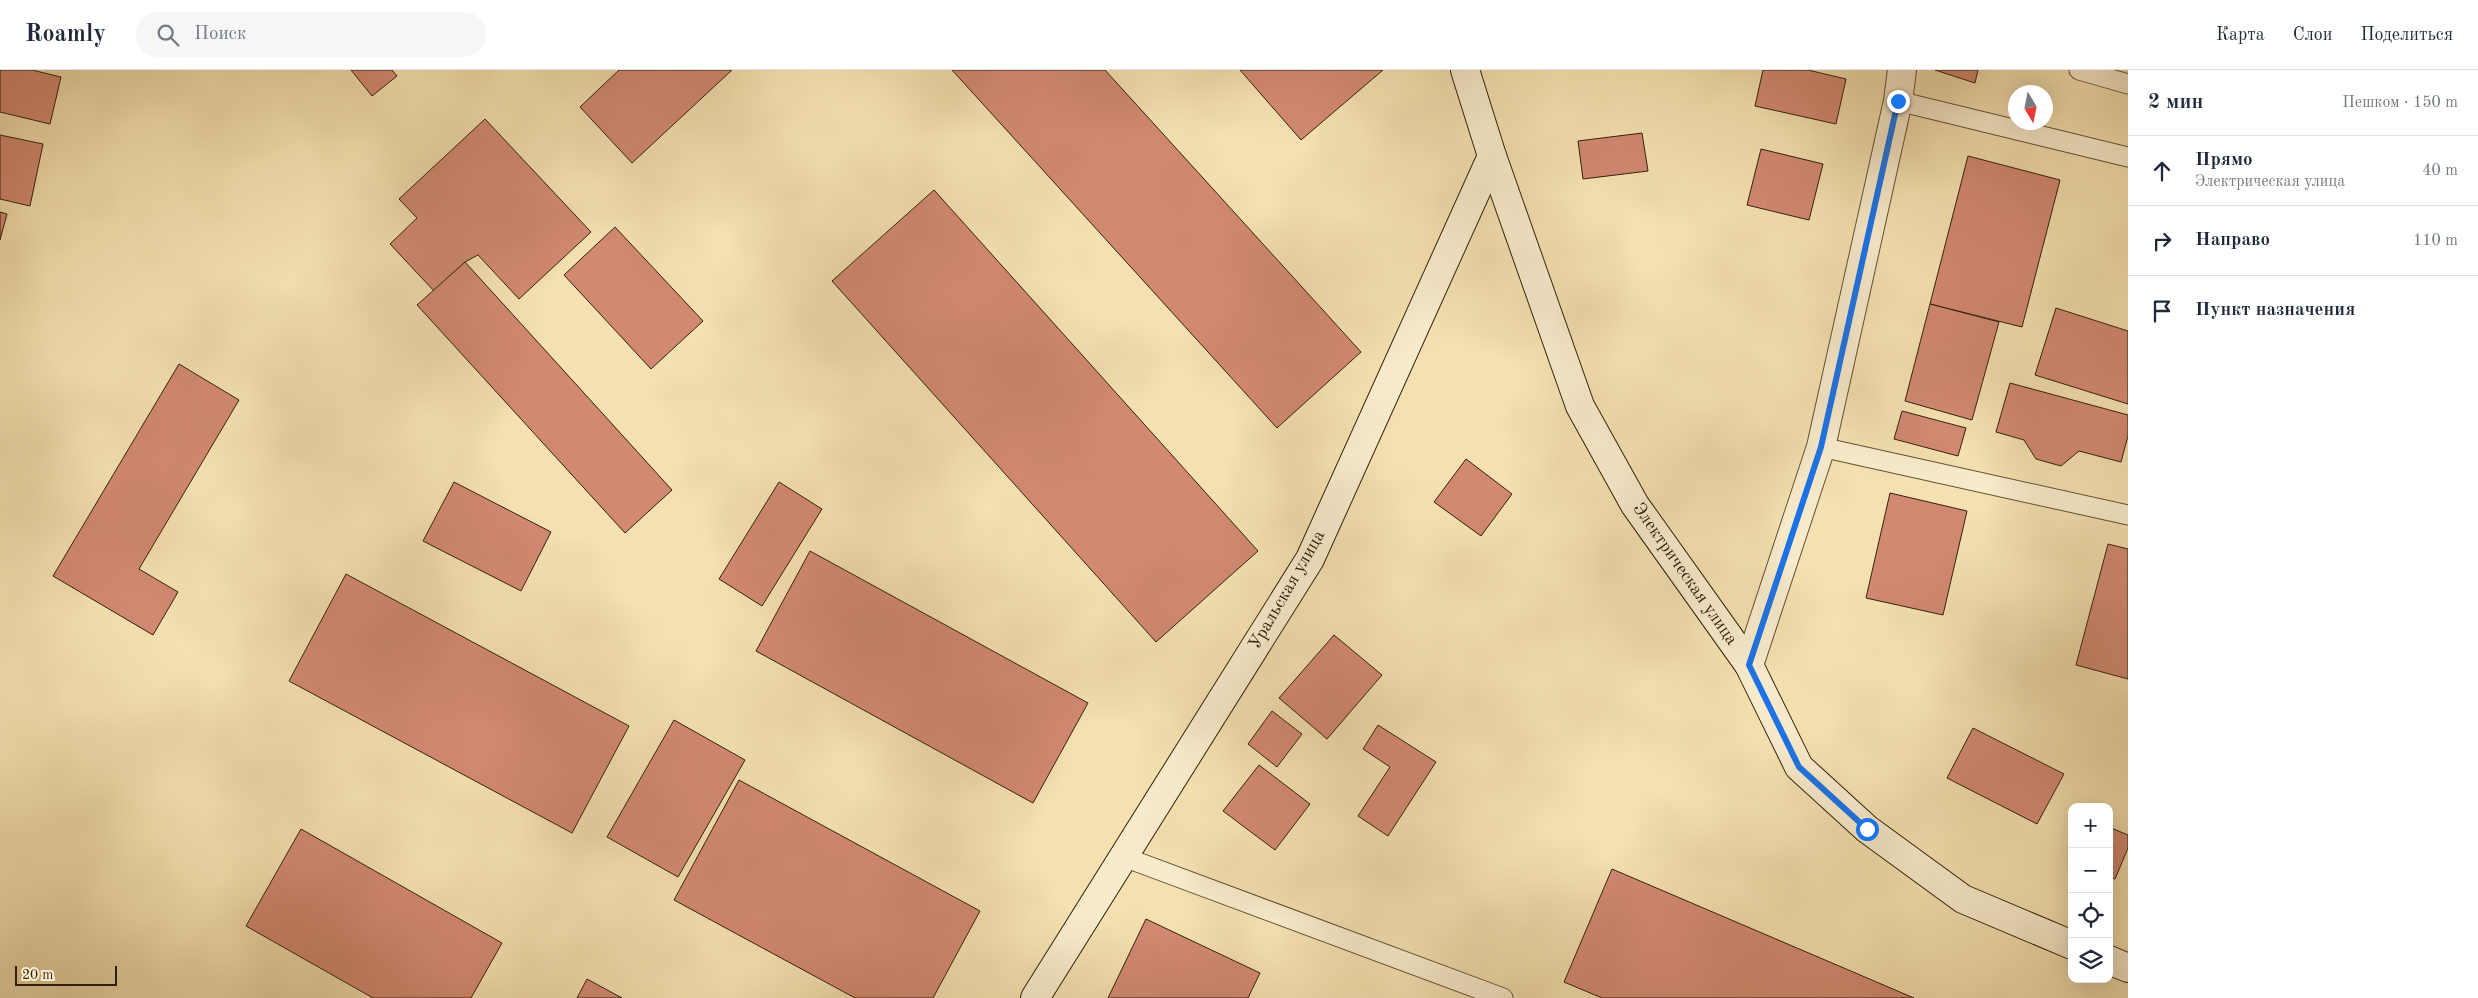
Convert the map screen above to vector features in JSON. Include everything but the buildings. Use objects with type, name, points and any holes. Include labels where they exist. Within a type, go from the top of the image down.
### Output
[{"type":"street","name":"Электрическая улица","points":[[1465,70],[1492,156],[1580,406],[1635,506],[1749,665],[1799,767],[1867,829],[1963,899],[2068,942]]},
{"type":"street","points":[[1749,665],[1821,447],[1898,101],[1902,70]]},
{"type":"street","name":"Уральская улица","points":[[1035,998],[1310,559],[1492,156]]},
{"type":"street","points":[[2113,962],[2128,968]]},
{"type":"lane","points":[[2079,70],[2128,84]]},
{"type":"lane","points":[[1898,101],[2128,157]]},
{"type":"lane","points":[[1821,447],[2128,514]]},
{"type":"lane","points":[[1124,857],[1503,998]]},
{"type":"route","points":[[1867,829],[1799,767],[1749,665],[1821,447],[1898,101]]}]
